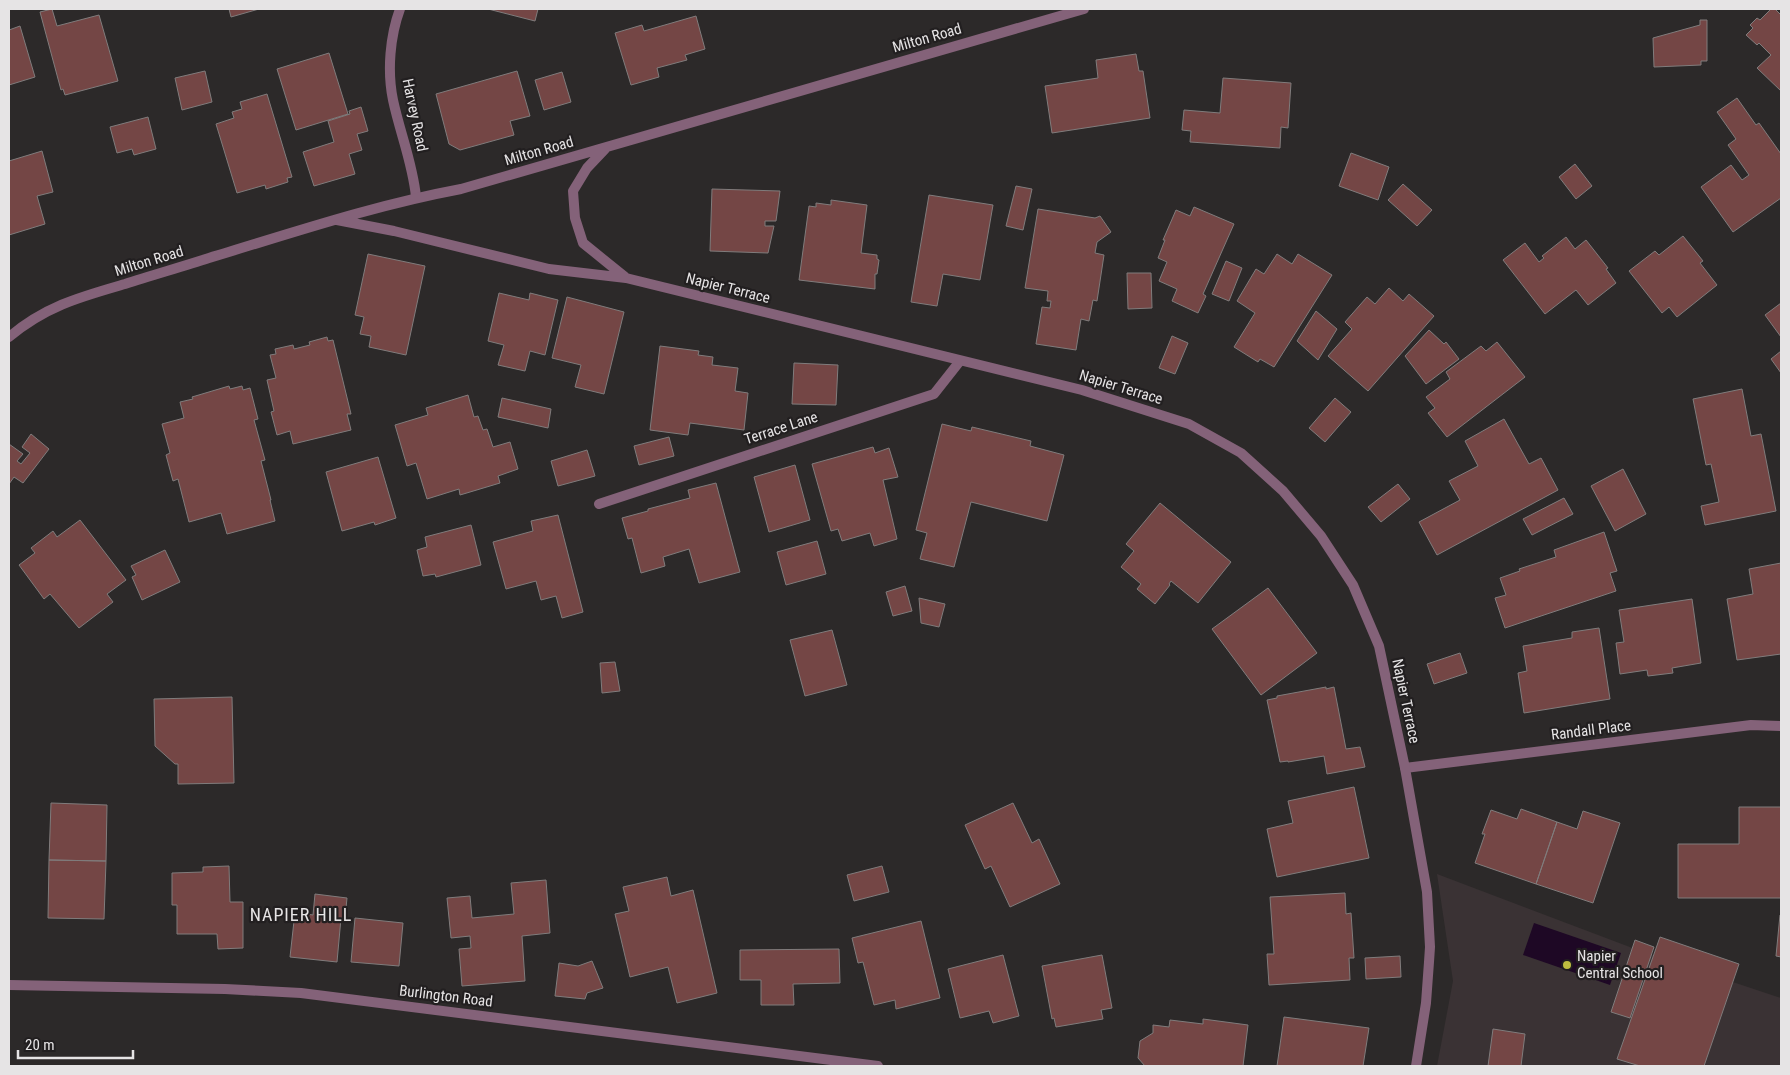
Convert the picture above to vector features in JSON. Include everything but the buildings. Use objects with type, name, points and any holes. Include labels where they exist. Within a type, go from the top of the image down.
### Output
[{"type":"street","name":"Harvey Road","points":[[400,9],[396,20],[390,63],[392,99],[415,179],[416,197]]},
{"type":"street","name":"Milton Road","points":[[9,337],[26,322],[62,303],[416,197],[461,189],[1084,9]]},
{"type":"street","points":[[606,148],[588,168],[573,191],[575,218],[583,243],[626,278]]},
{"type":"street","name":"Napier Terrace","points":[[337,220],[394,231],[549,269],[626,278],[1082,390],[1189,424],[1240,453],[1283,491],[1321,536],[1354,585],[1379,646],[1405,768],[1427,892],[1430,947],[1426,1002],[1416,1066]]},
{"type":"street","name":"Terrace Lane","points":[[599,504],[934,394],[960,361]]},
{"type":"street","name":"Randall Place","points":[[1405,768],[1751,725],[1781,726]]},
{"type":"street","name":"Burlington Road","points":[[9,985],[225,989],[300,993],[878,1066]]},
{"type":"shaded area","name":"Napier Central School","points":[[1437,874],[1643,952],[1781,998],[1781,1066],[1437,1066],[1453,981]]},
{"type":"shaded area","points":[[1534,923],[1621,953],[1610,985],[1523,955]]},
{"type":"place","name":"Napier Central School","points":[[1567,965]]},
{"type":"district","name":"NAPIER HILL","points":[[301,914]]}]
